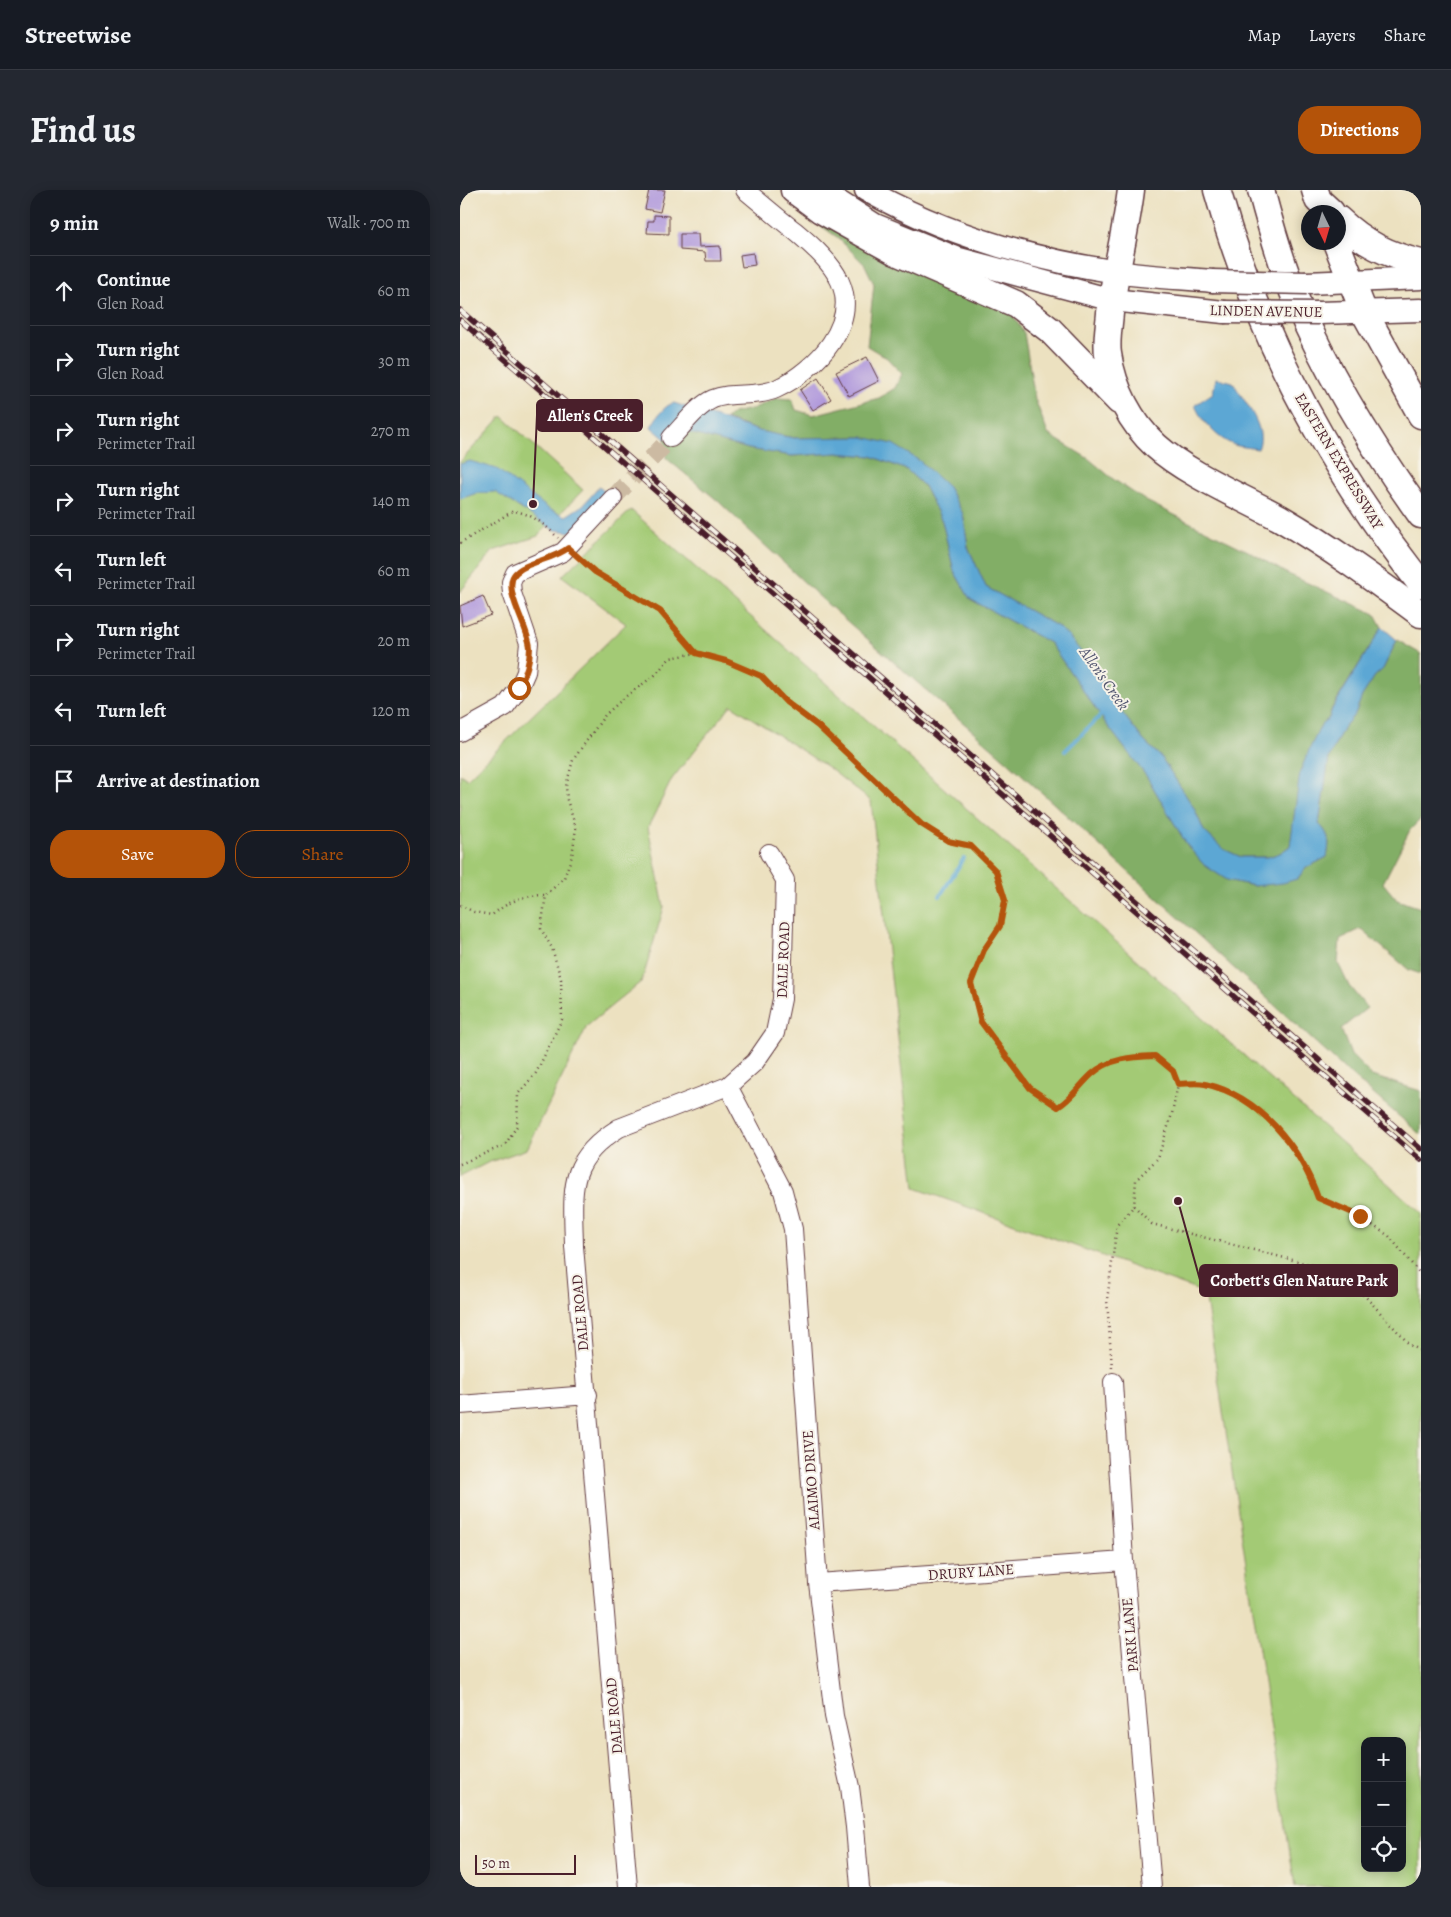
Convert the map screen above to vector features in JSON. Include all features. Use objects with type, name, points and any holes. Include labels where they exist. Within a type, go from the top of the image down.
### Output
[{"type":"highway","points":[[794,190],[821,210],[896,252],[1016,304],[1050,330],[1127,410],[1157,447],[1183,465],[1281,519],[1348,560],[1421,614]]},
{"type":"highway","points":[[1127,410],[1112,372],[1108,353],[1112,300],[1131,190]]},
{"type":"highway","name":"EASTERN EXPRESSWAY","points":[[1217,190],[1233,246],[1266,331],[1315,428],[1385,538],[1421,584]]},
{"type":"highway","points":[[1261,190],[1275,243],[1290,284],[1322,356],[1375,450],[1421,515]]},
{"type":"highway","points":[[1346,226],[1372,246],[1421,263]]},
{"type":"highway","points":[[1339,250],[1363,310],[1421,415]]},
{"type":"main road","name":"LINDEN AVENUE","points":[[820,190],[875,225],[956,258],[1112,300],[1224,312],[1319,313],[1363,310],[1421,310]]},
{"type":"main road","name":"LINDEN AVENUE","points":[[866,190],[900,209],[938,226],[1013,250],[1117,272],[1212,281],[1307,283],[1421,278]]},
{"type":"street","points":[[674,435],[707,402],[718,397],[762,394],[790,382],[824,353],[842,324],[844,313],[843,287],[838,275],[820,252],[745,190]]},
{"type":"street","points":[[460,732],[505,707],[519,688],[526,672],[529,643],[512,593],[512,577],[518,570],[555,557],[568,548],[613,498]]},
{"type":"street","name":"DALE ROAD","points":[[628,1887],[574,1246],[573,1190],[578,1169],[595,1146],[619,1128],[728,1086],[767,1047],[779,1018],[782,999],[785,880],[769,853]]},
{"type":"street","name":"ALAIMO DRIVE","points":[[728,1086],[784,1191],[793,1229],[818,1584],[834,1716],[850,1787],[860,1887]]},
{"type":"street","name":"PARK LANE","points":[[1114,1382],[1124,1561],[1152,1887]]},
{"type":"street","points":[[460,1405],[588,1395]]},
{"type":"street","name":"DRURY LANE","points":[[818,1584],[1124,1561]]},
{"type":"path","points":[[460,543],[513,511],[523,512],[547,527],[595,572],[660,611],[696,653]]},
{"type":"path","points":[[460,1164],[505,1145],[517,1126],[518,1094],[536,1073],[556,1035],[562,1019],[562,995],[552,948],[541,929],[546,895],[564,878],[572,856],[576,828],[567,800],[566,786],[573,760],[605,714],[655,675],[670,658],[696,653],[726,661],[761,676],[786,702],[818,726],[921,824],[948,841],[971,846],[996,871],[1005,900],[1000,926],[984,950],[971,983],[981,1022],[1030,1088],[1058,1107],[1071,1098],[1093,1073],[1121,1058],[1155,1056],[1173,1071],[1178,1084],[1172,1114],[1158,1158],[1136,1180],[1134,1206],[1117,1225],[1106,1300],[1114,1382]]},
{"type":"path","points":[[460,905],[474,912],[492,915],[515,900],[529,895],[546,895]]},
{"type":"path","points":[[1178,1084],[1204,1084],[1230,1092],[1255,1109],[1280,1130],[1298,1155],[1318,1198],[1360,1216],[1389,1236],[1421,1274]]},
{"type":"path","points":[[1134,1206],[1152,1224],[1320,1267],[1365,1296],[1410,1345],[1421,1351]]},
{"type":"green space","points":[[802,209],[1010,311],[1024,333],[1035,399],[1048,434],[1089,459],[1113,479],[1146,501],[1248,551],[1286,573],[1375,614],[1382,627],[1332,708],[1294,822],[1290,846],[1280,853],[1268,857],[1241,857],[1223,849],[1204,831],[1194,808],[1161,757],[1144,741],[1110,697],[1098,673],[1057,626],[986,587],[968,547],[963,514],[948,487],[863,437],[794,438],[759,431],[726,419],[733,413],[752,409],[777,398],[792,399],[796,410],[813,415],[879,398],[895,388],[902,374],[887,358],[867,346],[874,284],[865,265],[837,237],[805,215]]},
{"type":"green space","points":[[502,416],[583,490],[538,536],[493,551],[460,592],[460,462]]},
{"type":"green space","points":[[675,428],[749,449],[792,456],[837,453],[871,456],[907,470],[924,486],[942,521],[954,571],[970,599],[1050,643],[1107,725],[1147,777],[1187,845],[1204,865],[1227,880],[1254,886],[1297,879],[1306,868],[1327,857],[1328,839],[1319,824],[1329,758],[1343,728],[1355,714],[1362,696],[1375,676],[1383,669],[1397,640],[1421,654],[1421,819],[1410,830],[1383,883],[1397,900],[1421,908],[1421,974],[1409,970],[1361,929],[1340,939],[1338,963],[1349,986],[1367,1008],[1341,1029],[1351,1055],[1372,1076],[1421,1091],[1421,1135],[1351,1075],[1007,761],[824,601],[718,501],[666,458],[665,439]]},
{"type":"green space","points":[[631,510],[1421,1213],[1421,1887],[1295,1887],[1205,1293],[915,1188],[871,801],[829,768],[731,705],[672,779],[648,827],[664,907],[642,981],[587,1026],[527,1149],[487,1163],[460,1177],[460,774],[467,779],[626,624],[562,576]]},
{"type":"water","points":[[1216,378],[1233,382],[1253,414],[1260,432],[1258,449],[1231,444],[1212,430],[1202,418],[1195,405],[1213,393]]},
{"type":"water","points":[[674,403],[759,431],[794,438],[863,437],[893,444],[920,461],[948,487],[963,514],[968,547],[986,587],[1057,626],[1070,638],[1098,673],[1110,697],[1144,741],[1161,757],[1194,808],[1204,831],[1223,849],[1241,857],[1268,857],[1280,853],[1290,846],[1300,772],[1309,750],[1322,723],[1329,718],[1332,709],[1382,627],[1397,640],[1383,669],[1375,676],[1362,696],[1355,714],[1343,728],[1329,758],[1319,824],[1328,839],[1327,857],[1306,868],[1297,879],[1283,883],[1254,886],[1227,880],[1204,865],[1187,845],[1147,777],[1107,725],[1050,643],[970,599],[954,571],[942,521],[924,486],[907,470],[871,456],[837,453],[792,456],[749,449],[675,429],[665,439],[651,427],[664,409]]},
{"type":"water","points":[[470,461],[497,469],[549,509],[566,516],[583,505],[599,487],[611,497],[570,532],[554,530],[495,492],[477,493],[460,499],[460,464]]},
{"type":"building","points":[[649,190],[665,190],[660,212],[645,209]]},
{"type":"building","points":[[654,215],[669,216],[669,234],[647,233],[648,221],[654,221]]},
{"type":"building","points":[[680,234],[698,234],[699,247],[720,246],[721,261],[706,261],[705,252],[680,250]]},
{"type":"building","points":[[753,253],[755,265],[742,267],[740,255]]},
{"type":"building","points":[[867,357],[879,381],[849,396],[836,372]]},
{"type":"building","points":[[818,378],[831,399],[813,410],[800,390]]},
{"type":"building","points":[[483,596],[491,615],[462,626],[460,606]]},
{"type":"waterway","points":[[1065,751],[1104,712]]},
{"type":"waterway","points":[[940,896],[964,858]]},
{"type":"tunnel","points":[[613,498],[671,438]]},
{"type":"railway","points":[[460,310],[1421,1149]]},
{"type":"railway","points":[[460,320],[1421,1160]]},
{"type":"place","name":"Allen's Creek","points":[[533,504]]},
{"type":"place","name":"Corbett's Glen Nature Park","points":[[1178,1201]]},
{"type":"route","points":[[519,688],[526,672],[530,649],[526,629],[512,593],[512,577],[518,570],[555,557],[568,548],[595,572],[660,611],[696,653],[726,661],[761,676],[786,702],[818,726],[921,824],[948,841],[971,846],[996,871],[1005,900],[1000,926],[984,950],[971,983],[981,1022],[1030,1088],[1058,1107],[1071,1098],[1093,1073],[1121,1058],[1155,1056],[1173,1071],[1178,1084],[1204,1084],[1230,1092],[1255,1109],[1280,1130],[1298,1155],[1318,1198],[1360,1216]]}]
